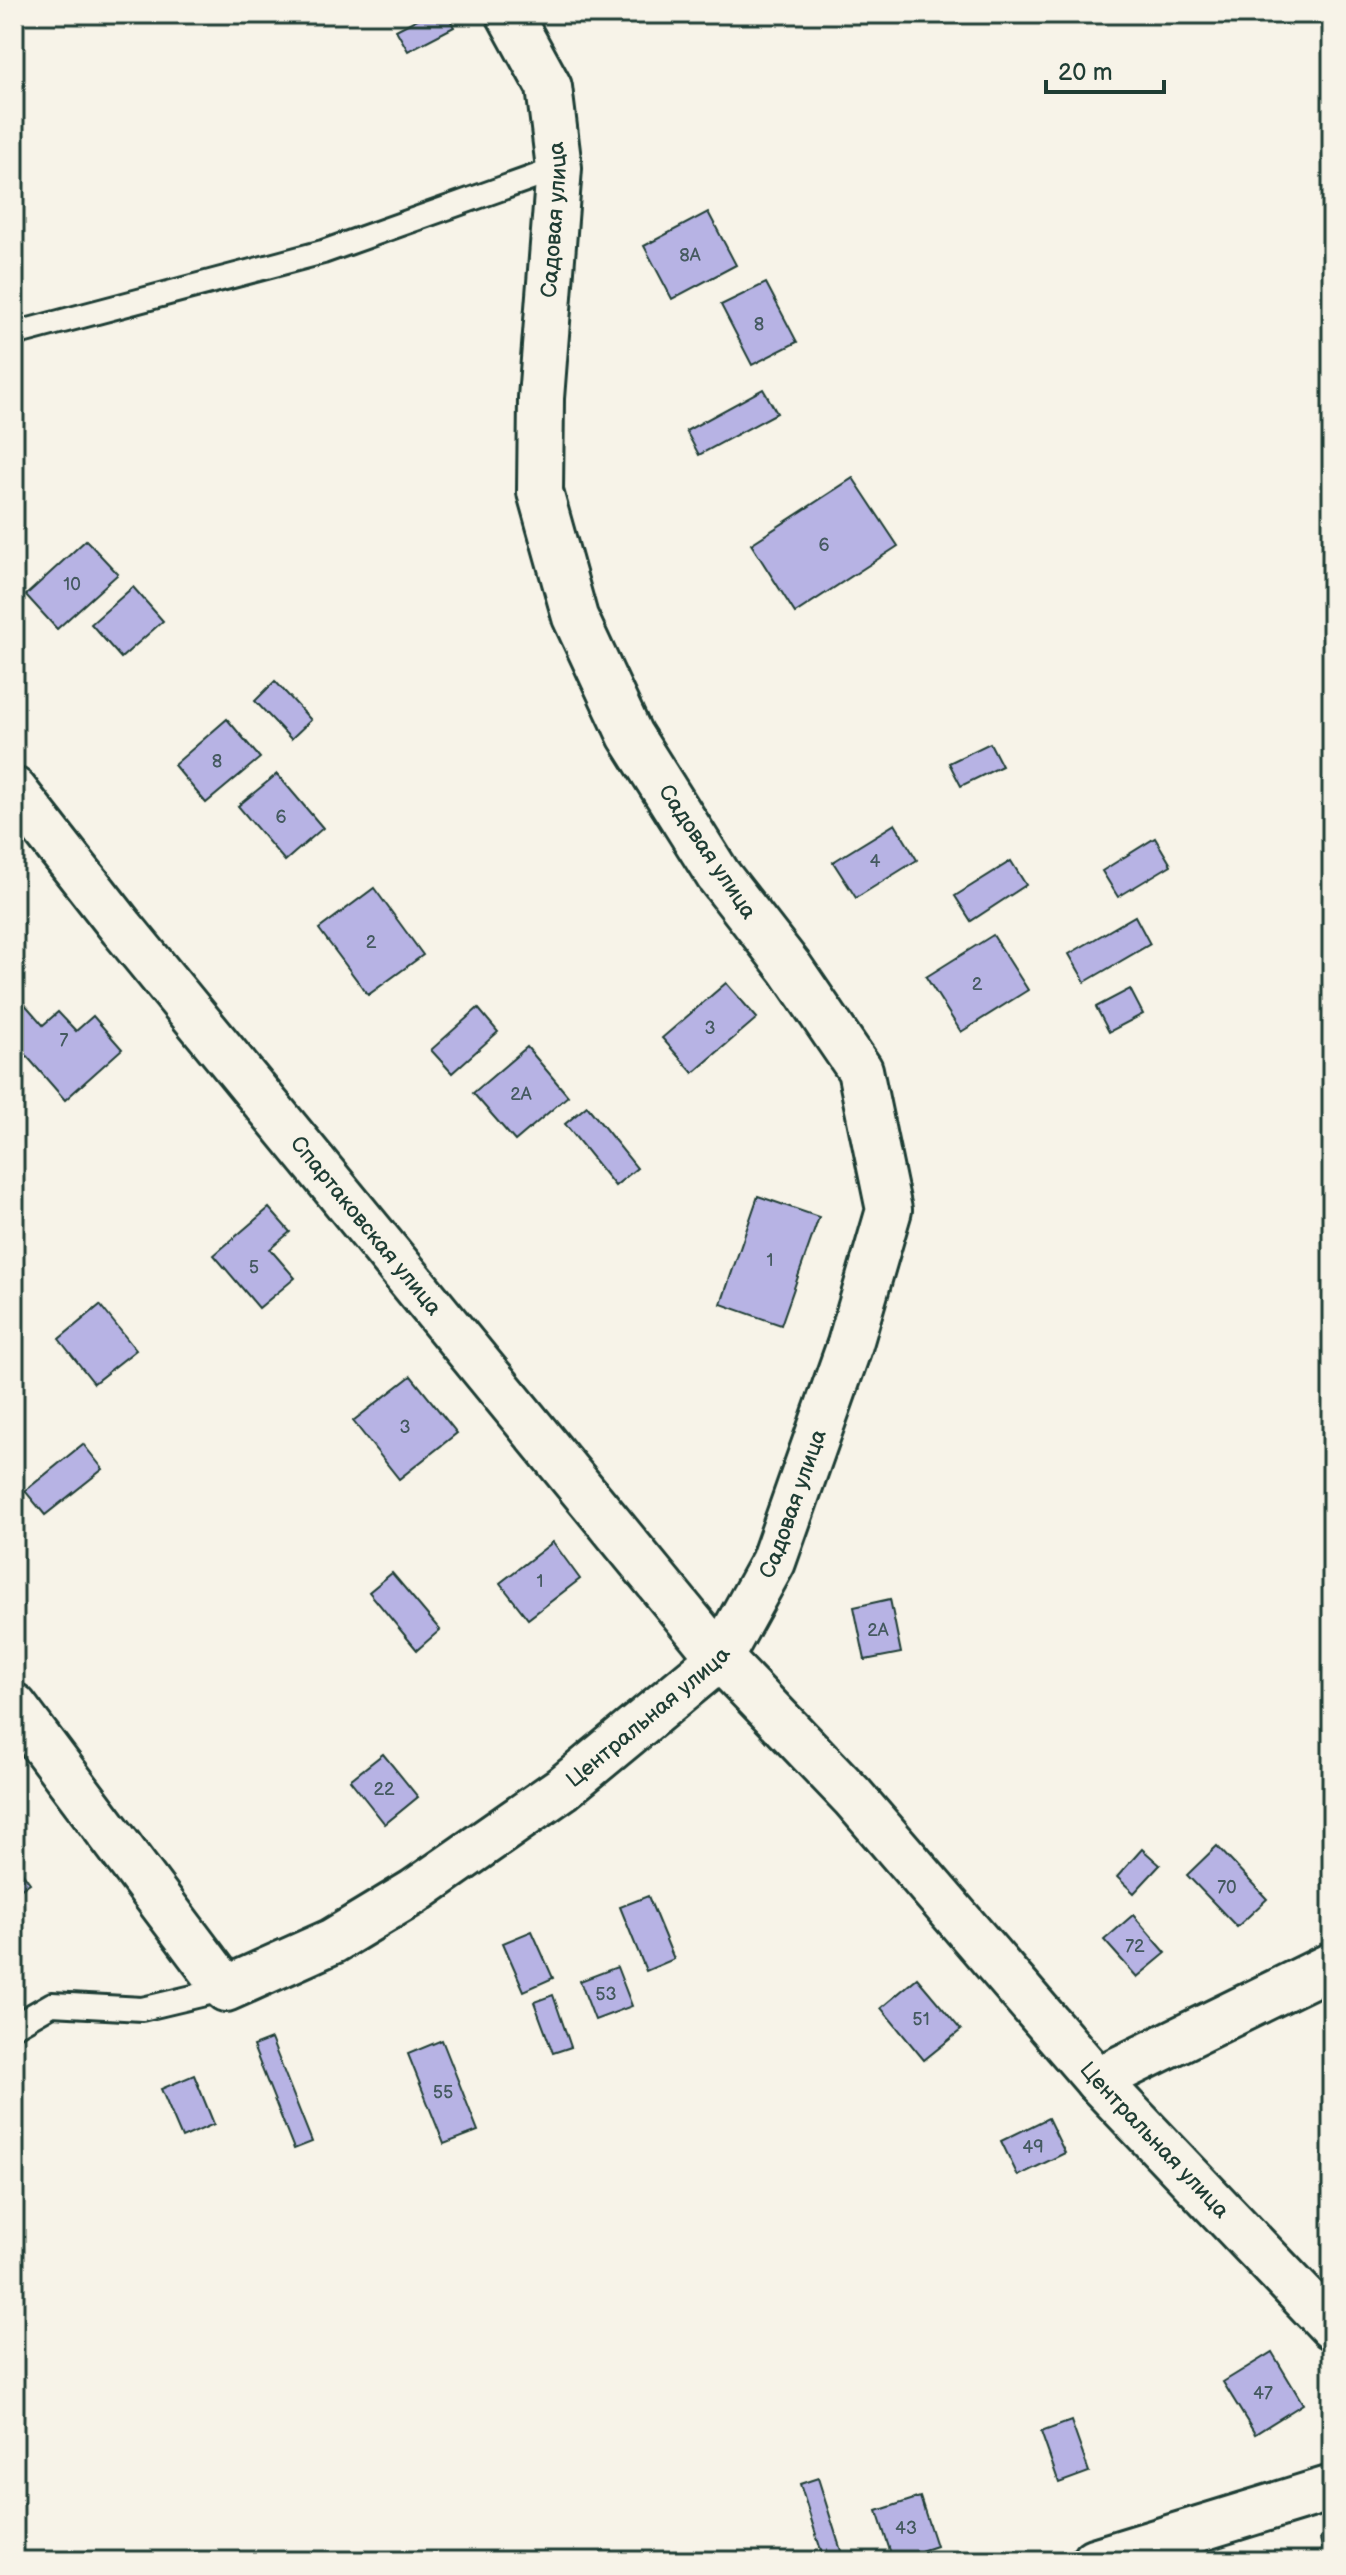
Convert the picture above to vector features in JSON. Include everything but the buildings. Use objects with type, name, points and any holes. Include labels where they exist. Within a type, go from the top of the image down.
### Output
[{"type":"street","name":"Садовая улица","points":[[509,14],[549,87],[559,168],[541,398],[540,492],[575,617],[638,747],[718,875],[791,969],[860,1070],[889,1210],[850,1344],[773,1562],[720,1658]]},
{"type":"street","name":"Спартаковская улица","points":[[14,790],[122,928],[720,1658]]},
{"type":"street","name":"Центральная улица","points":[[226,1989],[333,1941],[414,1892],[563,1788],[720,1658],[853,1797],[1097,2080],[1332,2327]]},
{"type":"street","points":[[14,1706],[226,1989]]},
{"type":"street","points":[[1097,2080],[1332,1965]]},
{"type":"street","points":[[1094,2561],[1332,2488]]},
{"type":"lane","points":[[14,334],[323,252],[559,168]]},
{"type":"lane","points":[[14,2026],[52,2004],[142,2009],[226,1989]]}]
